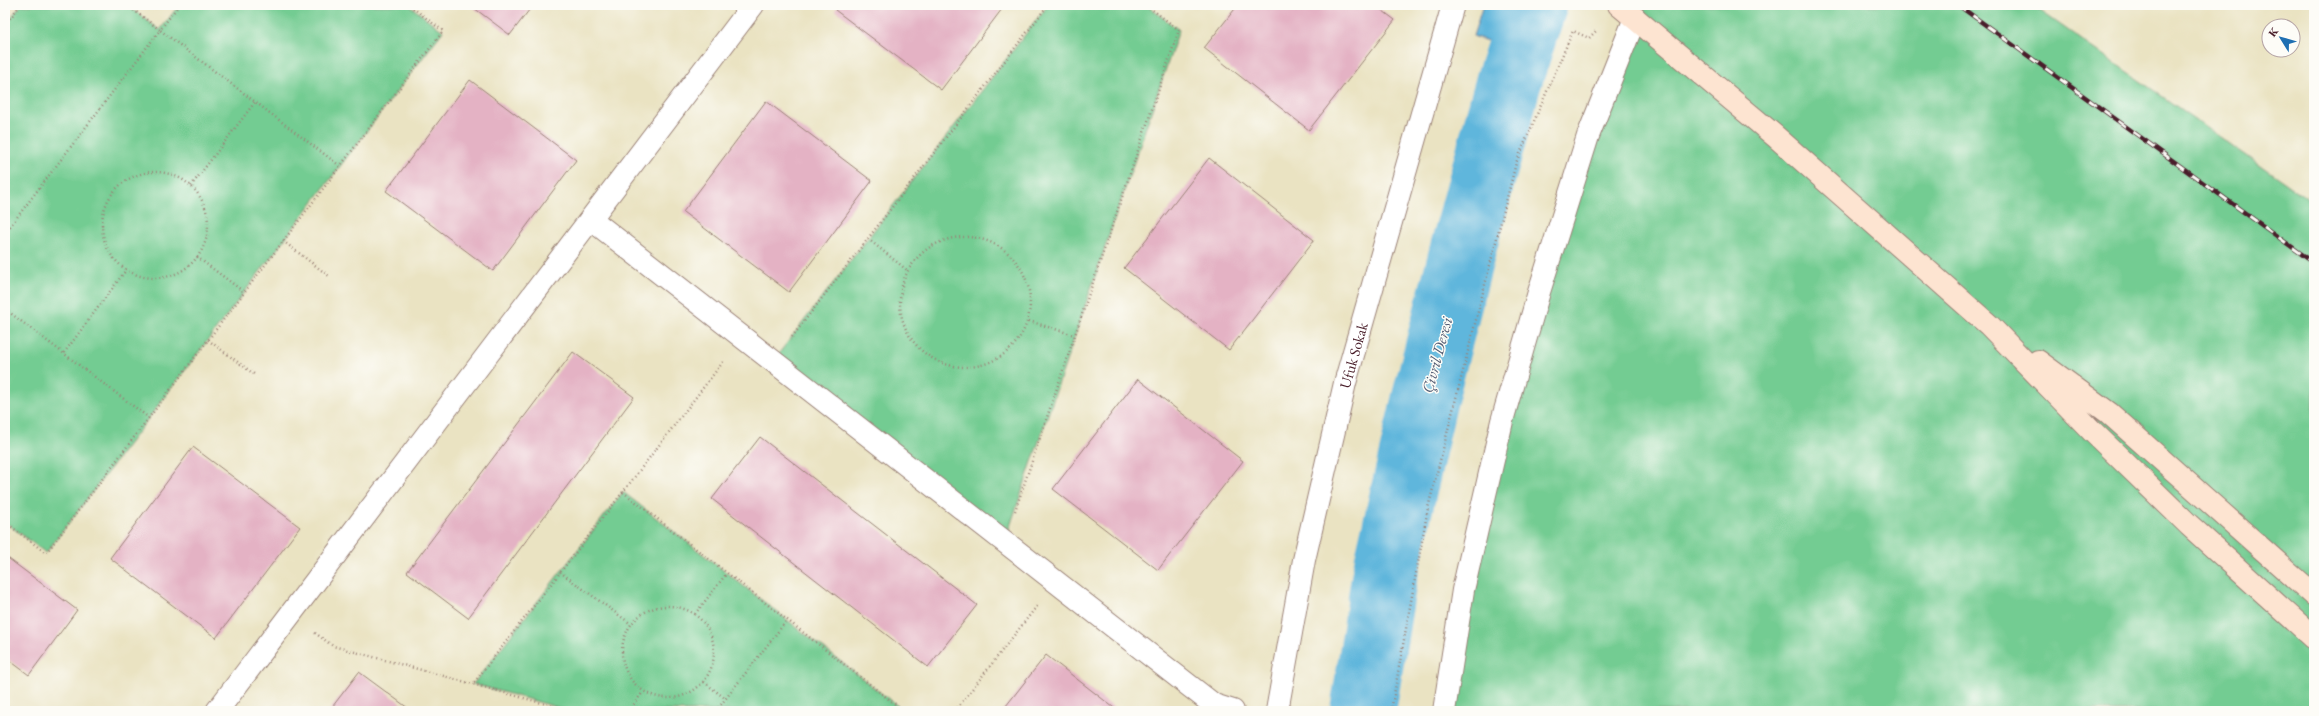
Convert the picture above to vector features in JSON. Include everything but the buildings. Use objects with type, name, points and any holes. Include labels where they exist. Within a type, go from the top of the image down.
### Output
[{"type":"street","points":[[217,711],[592,220],[753,5]]},
{"type":"street","name":"Ufuk Sokak","points":[[1277,711],[1304,560],[1345,383],[1454,5]]},
{"type":"street","points":[[1444,711],[1463,590],[1502,421],[1539,292],[1627,12],[1781,141],[1989,325],[2120,459],[2189,525],[2314,638]]},
{"type":"street","points":[[592,220],[1214,705],[1233,711]]},
{"type":"street","points":[[1989,325],[2109,413],[2314,595]]},
{"type":"path","points":[[5,25],[20,5]]},
{"type":"path","points":[[127,5],[340,166]]},
{"type":"path","points":[[5,233],[179,5]]},
{"type":"path","points":[[5,522],[46,553],[442,31],[408,5]]},
{"type":"path","points":[[773,361],[1048,5]]},
{"type":"path","points":[[1005,542],[1074,335],[1179,30],[1146,5]]},
{"type":"path","points":[[1391,711],[1428,508],[1516,163],[1573,31],[1589,38],[1598,29]]},
{"type":"path","points":[[190,186],[255,102]]},
{"type":"path","points":[[150,172],[172,175],[190,186],[204,204],[208,226],[203,247],[197,257],[190,265],[170,276],[148,278],[126,270],[111,255],[105,246],[103,235],[103,213],[113,193],[129,179],[150,172]]},
{"type":"path","points":[[977,236],[1003,247],[1022,267],[1031,293],[1029,321],[1015,345],[993,362],[966,368],[939,363],[916,348],[902,324],[899,297],[907,270],[925,249],[950,237],[977,236]]},
{"type":"path","points":[[868,239],[907,270]]},
{"type":"path","points":[[283,241],[329,276]]},
{"type":"path","points":[[197,257],[244,292]]},
{"type":"path","points":[[64,353],[126,270]]},
{"type":"path","points":[[5,309],[149,418]]},
{"type":"path","points":[[1029,321],[1074,335]]},
{"type":"path","points":[[473,684],[742,337]]},
{"type":"path","points":[[208,340],[254,374]]},
{"type":"path","points":[[623,492],[904,711]]},
{"type":"path","points":[[560,572],[630,624]]},
{"type":"path","points":[[695,614],[727,573]]},
{"type":"path","points":[[955,711],[1056,582]]},
{"type":"path","points":[[661,606],[678,606],[695,614],[708,628],[715,646],[714,665],[704,682],[692,693],[676,699],[659,698],[643,692],[632,682],[624,668],[622,653],[624,638],[630,624],[644,612],[661,606]]},
{"type":"path","points":[[290,616],[333,646],[571,711]]},
{"type":"path","points":[[716,711],[787,620]]},
{"type":"path","points":[[704,682],[726,699]]},
{"type":"path","points":[[629,711],[643,692]]},
{"type":"green space","points":[[21,5],[127,5],[160,30],[179,5],[409,5],[443,31],[46,553],[5,522],[5,25]]},
{"type":"green space","points":[[1048,5],[1146,5],[1179,30],[1005,541],[773,361]]},
{"type":"green space","points":[[1619,5],[2032,5],[2314,203],[2314,711],[1444,711],[1502,421],[1635,18]]},
{"type":"green space","points":[[623,492],[904,711],[571,711],[473,684]]},
{"type":"water","points":[[1483,5],[1568,5],[1543,60],[1473,36]]},
{"type":"waterway","name":"Çivril Deresi","points":[[1363,711],[1385,573],[1424,402],[1463,249],[1509,80],[1534,5]]},
{"type":"railway","points":[[1958,5],[2314,263]]}]
